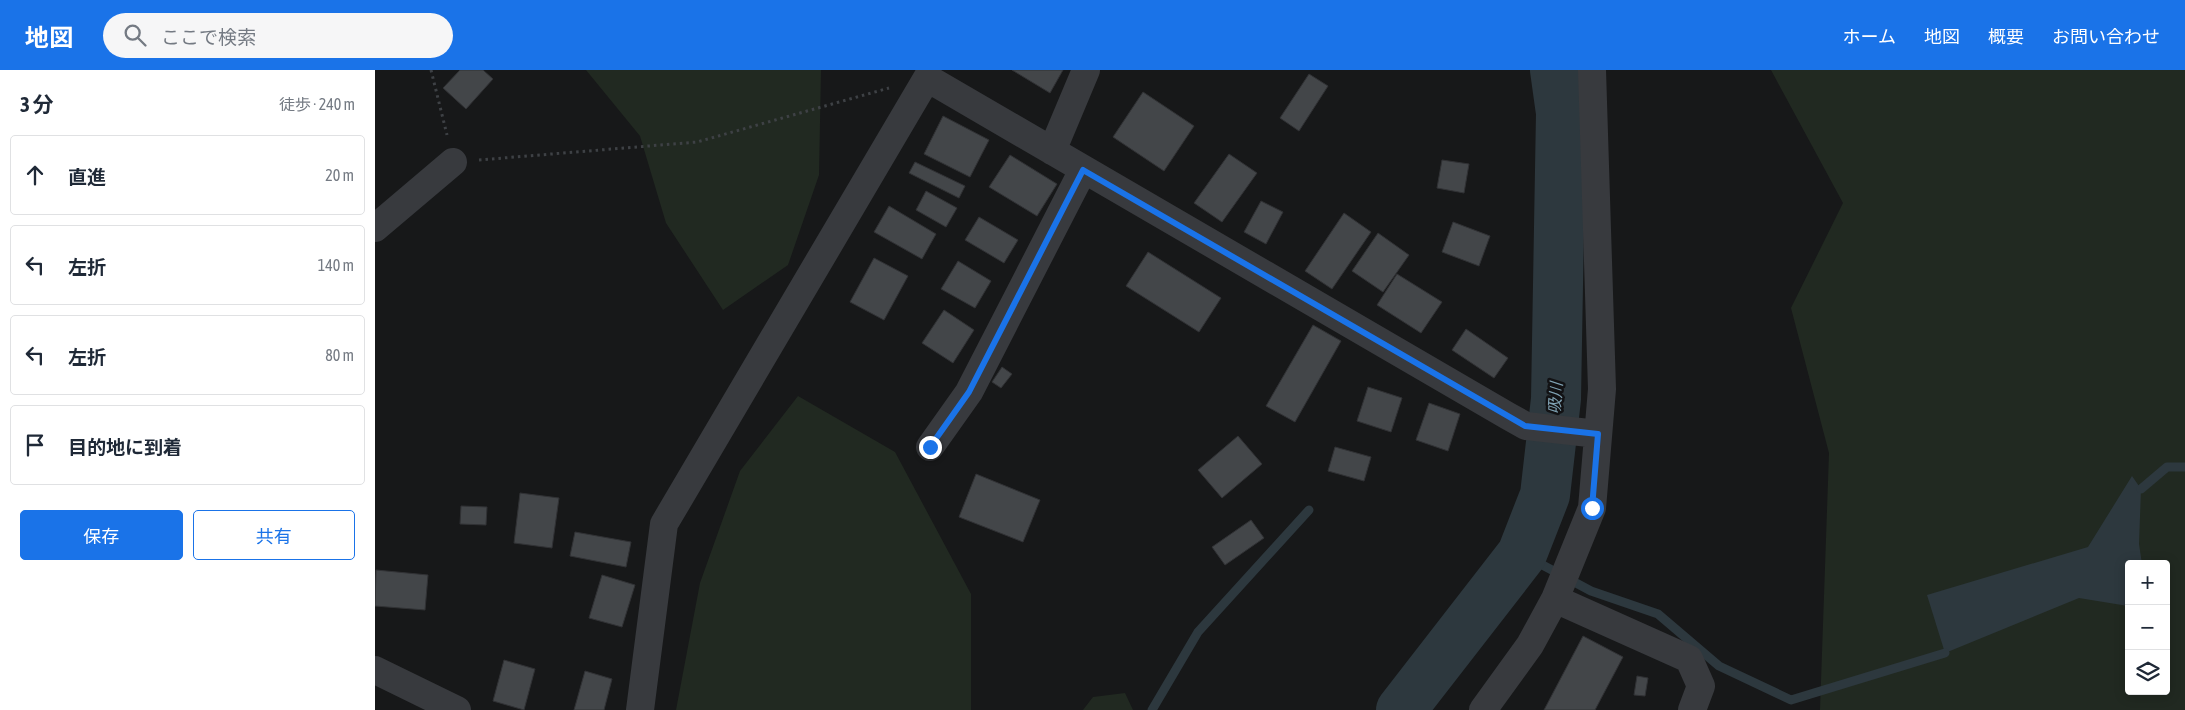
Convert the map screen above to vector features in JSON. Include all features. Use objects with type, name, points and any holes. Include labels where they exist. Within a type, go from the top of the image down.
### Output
[{"type":"street","points":[[1052,151],[1087,70]]},
{"type":"street","points":[[1483,710],[1530,645],[1555,598],[1592,508],[1587,433],[1602,389],[1592,70]]},
{"type":"street","points":[[640,710],[664,524],[927,78],[1525,426],[1587,433]]},
{"type":"street","points":[[375,228],[453,162]]},
{"type":"street","points":[[930,447],[969,392],[1083,170]]},
{"type":"street","points":[[1555,598],[1689,659],[1701,686],[1692,710]]},
{"type":"street","points":[[375,670],[457,710]]},
{"type":"path","points":[[431,70],[453,162],[697,142],[927,78]]},
{"type":"shaded area","points":[[586,70],[821,70],[819,175],[788,265],[723,310],[666,223],[640,136]]},
{"type":"shaded area","points":[[1771,70],[2185,70],[2185,710],[1820,710],[1829,453],[1791,308],[1843,203]]},
{"type":"shaded area","points":[[798,396],[895,452],[971,594],[971,710],[676,710],[700,583],[740,471]]},
{"type":"shaded area","points":[[2132,476],[2141,489],[2139,544],[2141,560],[2125,560],[2125,606],[2079,598],[1945,653],[1927,595],[2088,547]]},
{"type":"shaded area","points":[[1125,693],[1133,710],[1083,710],[1093,697]]},
{"type":"building","points":[[460,70],[483,70],[493,79],[466,109],[443,88]]},
{"type":"building","points":[[1012,70],[1063,70],[1050,93]]},
{"type":"building","points":[[1309,74],[1328,86],[1299,131],[1280,118]]},
{"type":"building","points":[[1143,92],[1194,126],[1164,171],[1113,137]]},
{"type":"building","points":[[943,116],[989,140],[970,177],[924,154]]},
{"type":"building","points":[[1229,154],[1257,173],[1222,222],[1194,203]]},
{"type":"building","points":[[1010,155],[1057,184],[1037,216],[989,187]]},
{"type":"building","points":[[1442,160],[1469,164],[1464,193],[1437,188]]},
{"type":"building","points":[[915,162],[965,186],[959,198],[909,173]]},
{"type":"building","points":[[926,191],[957,208],[946,227],[916,210]]},
{"type":"building","points":[[1261,201],[1283,212],[1266,244],[1244,232]]},
{"type":"building","points":[[889,206],[936,234],[922,259],[874,232]]},
{"type":"building","points":[[1344,213],[1371,232],[1332,289],[1305,271]]},
{"type":"building","points":[[979,217],[1018,240],[1004,263],[965,240]]},
{"type":"building","points":[[1453,222],[1490,236],[1479,266],[1442,252]]},
{"type":"building","points":[[1378,233],[1409,255],[1383,292],[1352,271]]},
{"type":"building","points":[[1148,252],[1221,298],[1199,332],[1126,286]]},
{"type":"building","points":[[874,258],[908,276],[884,320],[850,302]]},
{"type":"building","points":[[958,261],[991,281],[975,308],[941,289]]},
{"type":"building","points":[[1397,274],[1442,302],[1421,333],[1377,305]]},
{"type":"building","points":[[944,310],[974,330],[953,363],[922,343]]},
{"type":"building","points":[[1313,325],[1341,341],[1295,422],[1266,406]]},
{"type":"building","points":[[1466,329],[1508,358],[1494,378],[1452,350]]},
{"type":"building","points":[[1002,367],[1012,374],[1001,388],[992,382]]},
{"type":"building","points":[[1368,387],[1402,398],[1391,432],[1357,421]]},
{"type":"building","points":[[1429,403],[1460,414],[1448,451],[1416,440]]},
{"type":"building","points":[[1238,436],[1262,464],[1222,498],[1198,470]]},
{"type":"building","points":[[1335,447],[1371,457],[1364,481],[1328,471]]},
{"type":"building","points":[[976,474],[1040,500],[1023,542],[959,517]]},
{"type":"building","points":[[520,493],[559,498],[552,548],[514,543]]},
{"type":"building","points":[[461,506],[487,507],[486,525],[460,524]]},
{"type":"building","points":[[1251,520],[1264,538],[1225,565],[1212,547]]},
{"type":"building","points":[[575,532],[631,542],[626,567],[570,556]]},
{"type":"building","points":[[376,570],[428,575],[425,610],[375,606]]},
{"type":"building","points":[[602,575],[635,585],[622,627],[589,618]]},
{"type":"building","points":[[1583,636],[1623,657],[1595,710],[1544,710]]},
{"type":"building","points":[[504,660],[535,669],[524,710],[493,701]]},
{"type":"building","points":[[585,671],[612,679],[604,710],[574,710]]},
{"type":"building","points":[[1637,676],[1648,678],[1645,696],[1634,695]]},
{"type":"waterway","name":"吸川","points":[[1401,710],[1522,554],[1545,495],[1556,399],[1561,113],[1555,70]]},
{"type":"waterway","points":[[2141,489],[2167,467],[2185,467]]},
{"type":"waterway","points":[[1152,710],[1198,632],[1309,510]]},
{"type":"waterway","points":[[1522,554],[1591,591],[1658,614],[1719,666],[1791,700],[1945,653]]},
{"type":"route","points":[[930,447],[969,392],[1083,170],[1525,426],[1598,434],[1592,508]]}]
